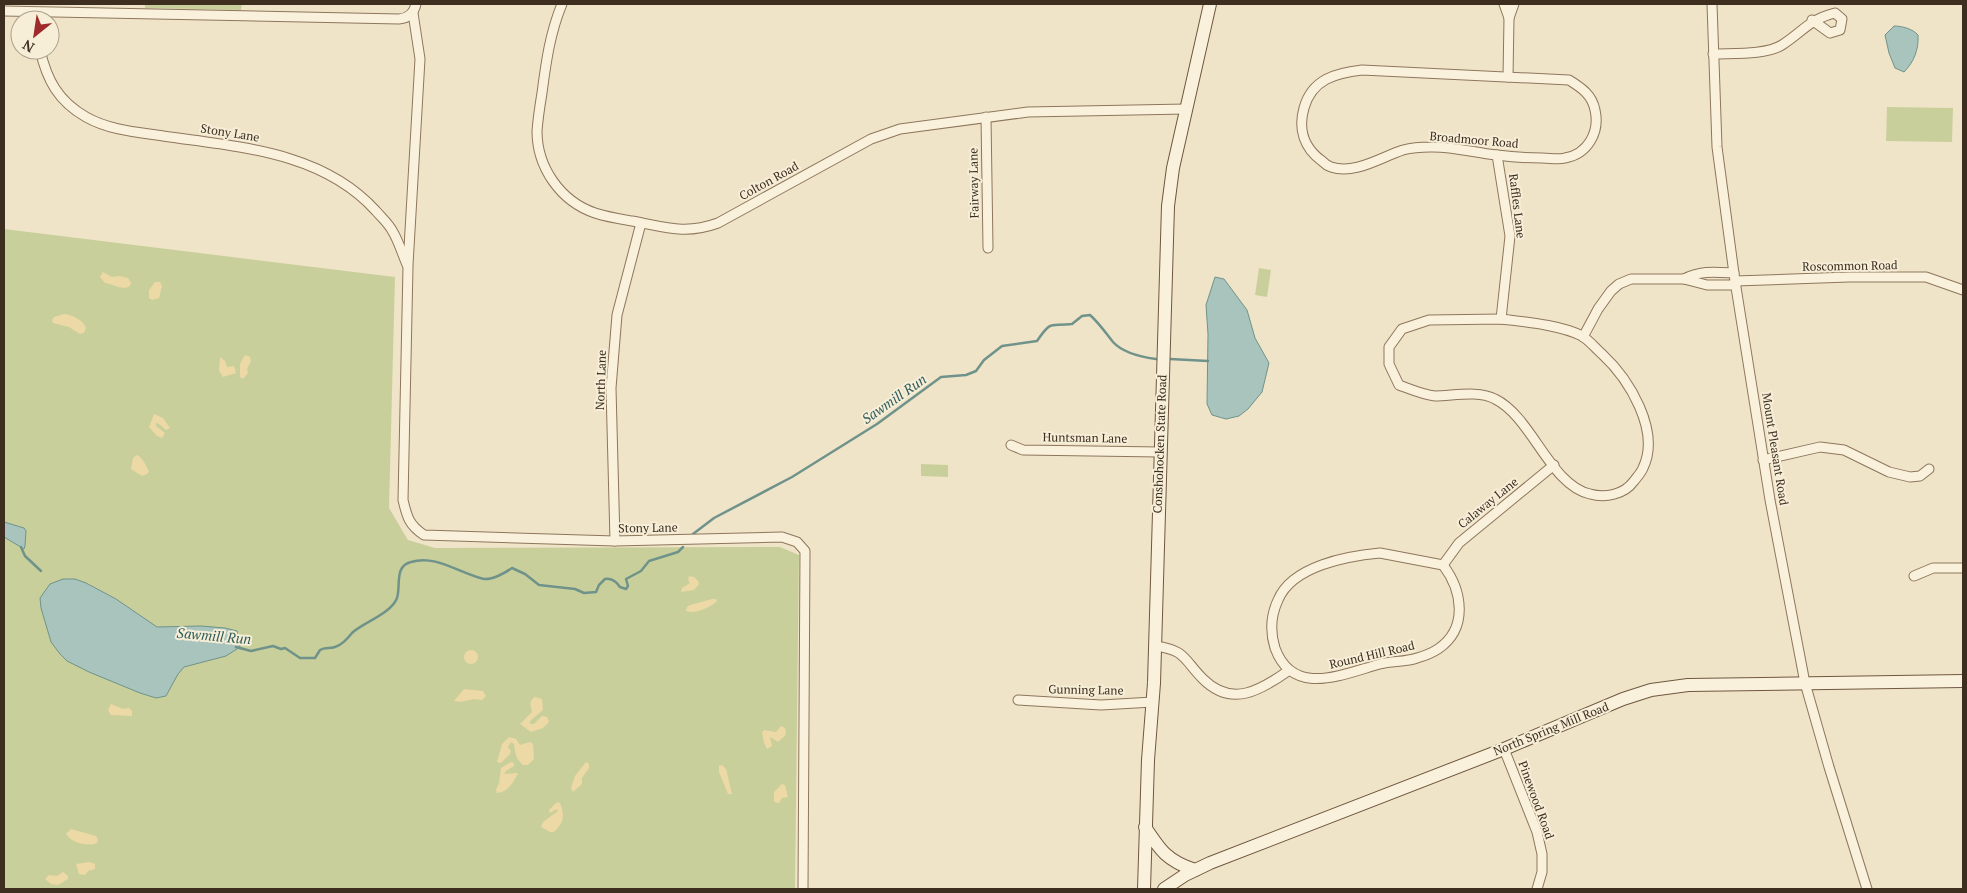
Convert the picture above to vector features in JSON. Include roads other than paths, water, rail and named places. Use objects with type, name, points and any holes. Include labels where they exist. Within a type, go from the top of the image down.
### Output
[{"type":"main road","name":"Conshohocken State Road","points":[[1144,889],[1145,827],[1155,646],[1168,206],[1173,168],[1210,4]]},
{"type":"main road","name":"North Spring Mill Road","points":[[1164,889],[1195,870],[1504,749],[1623,699],[1651,690],[1681,685],[1963,681]]},
{"type":"main road","points":[[1145,827],[1167,857],[1180,865],[1195,870]]},
{"type":"street","points":[[60,16],[399,19],[407,18],[413,13],[416,4]]},
{"type":"street","name":"Colton Road","points":[[562,4],[546,55],[537,129],[541,155],[547,172],[556,186],[576,204],[596,213],[641,223],[687,230],[707,227],[728,218],[871,139],[885,133],[915,126],[1052,111],[1186,109]]},
{"type":"street","points":[[1504,4],[1509,18]]},
{"type":"street","points":[[1508,76],[1509,18],[1514,4]]},
{"type":"street","name":"Mount Pleasant Road","points":[[1712,4],[1717,147],[1735,280],[1763,460],[1805,682],[1867,889]]},
{"type":"street","name":"Stony Lane","points":[[413,13],[420,59],[408,267],[403,500],[406,515],[414,528],[424,535],[615,541],[782,537],[797,542],[805,551],[803,889]]},
{"type":"street","points":[[1713,54],[1769,50],[1782,45],[1812,20]]},
{"type":"street","name":"Stony Lane","points":[[43,60],[47,76],[54,88],[72,107],[86,117],[121,130],[259,150],[311,166],[350,186],[370,204],[393,232],[408,267]]},
{"type":"street","name":"Broadmoor Road","points":[[1362,70],[1508,76],[1569,80],[1585,89],[1594,105],[1597,117],[1596,129],[1591,143],[1582,152],[1565,158],[1497,155],[1431,147],[1406,149],[1361,166],[1345,169],[1330,167],[1315,155],[1306,144],[1301,130],[1301,116],[1306,99],[1312,90],[1330,76],[1342,72],[1362,70]]},
{"type":"street","name":"Fairway Lane","points":[[986,117],[988,248]]},
{"type":"street","name":"Raffles Lane","points":[[1497,155],[1510,236],[1501,319]]},
{"type":"street","name":"North Lane","points":[[615,541],[611,388],[617,315],[641,223]]},
{"type":"street","points":[[1684,279],[1692,274],[1702,272],[1735,280]]},
{"type":"street","name":"Roscommon Road","points":[[1735,280],[1849,277],[1926,278],[1963,290]]},
{"type":"street","points":[[1583,337],[1602,302],[1619,284],[1631,279],[1684,279],[1707,285],[1735,280]]},
{"type":"street","points":[[1501,319],[1550,326],[1583,337],[1609,361],[1629,386],[1644,418],[1648,437],[1643,468],[1632,484],[1618,494],[1602,495],[1578,490],[1563,478],[1512,411],[1494,398],[1464,393],[1433,396],[1399,385],[1389,364],[1389,347],[1402,329],[1429,320],[1501,319]]},
{"type":"street","name":"Huntsman Lane","points":[[1011,445],[1023,450],[1160,452]]},
{"type":"street","points":[[1763,460],[1820,448],[1844,450],[1889,472],[1910,477],[1920,476],[1929,469]]},
{"type":"street","name":"Calaway Lane","points":[[1443,565],[1459,543],[1554,465]]},
{"type":"street","points":[[1155,646],[1170,648],[1178,652],[1187,659],[1209,684],[1220,690],[1233,694],[1246,694],[1261,689],[1288,671],[1279,657],[1273,642],[1271,626],[1278,598],[1294,579],[1305,572],[1349,556],[1380,553],[1443,565]]},
{"type":"street","name":"Round Hill Road","points":[[1288,671],[1304,678],[1323,679],[1390,662],[1415,659],[1438,649],[1454,631],[1459,619],[1458,598],[1453,579],[1443,565]]},
{"type":"street","points":[[1914,576],[1933,568],[1963,568]]},
{"type":"street","name":"Gunning Lane","points":[[1018,700],[1101,705],[1153,702]]},
{"type":"street","name":"Pinewood Road","points":[[1504,749],[1537,832],[1542,854],[1542,872],[1537,889]]},
{"type":"water","points":[[1894,26],[1907,28],[1918,35],[1915,55],[1911,64],[1904,72],[1895,68],[1885,35]]},
{"type":"water","points":[[1215,277],[1224,279],[1247,310],[1255,338],[1269,363],[1262,392],[1248,409],[1239,416],[1226,419],[1212,415],[1207,404],[1208,334],[1206,305]]},
{"type":"water","points":[[4,522],[24,528],[26,531],[24,549],[4,537]]},
{"type":"water","points":[[63,579],[75,579],[86,583],[116,599],[157,627],[201,626],[237,631],[240,647],[226,656],[184,667],[166,696],[156,698],[140,693],[67,661],[51,642],[40,598],[50,584]]},
{"type":"waterway","name":"Sawmill Run","points":[[693,534],[714,518],[792,477],[877,424],[941,377],[966,375],[976,371],[984,360],[1002,346],[1037,341],[1046,329],[1052,325],[1072,324],[1082,316],[1090,315],[1117,346],[1138,356],[1156,359]]},
{"type":"waterway","name":"Sawmill Run","points":[[1170,359],[1208,361]]},
{"type":"waterway","name":"Sawmill Run","points":[[21,547],[25,556],[41,571]]},
{"type":"waterway","name":"Sawmill Run","points":[[236,647],[251,651],[273,646],[281,649],[285,648],[300,658],[315,658],[320,650],[335,647],[345,641],[357,629],[389,609],[397,598],[400,572],[406,564],[411,562],[420,560],[439,563],[484,579],[495,577],[512,568],[525,574],[539,585],[575,589],[584,593],[596,592],[599,585],[605,579],[614,580],[620,587],[626,589],[628,586],[626,579],[641,571],[649,561],[678,552],[683,547]]}]
